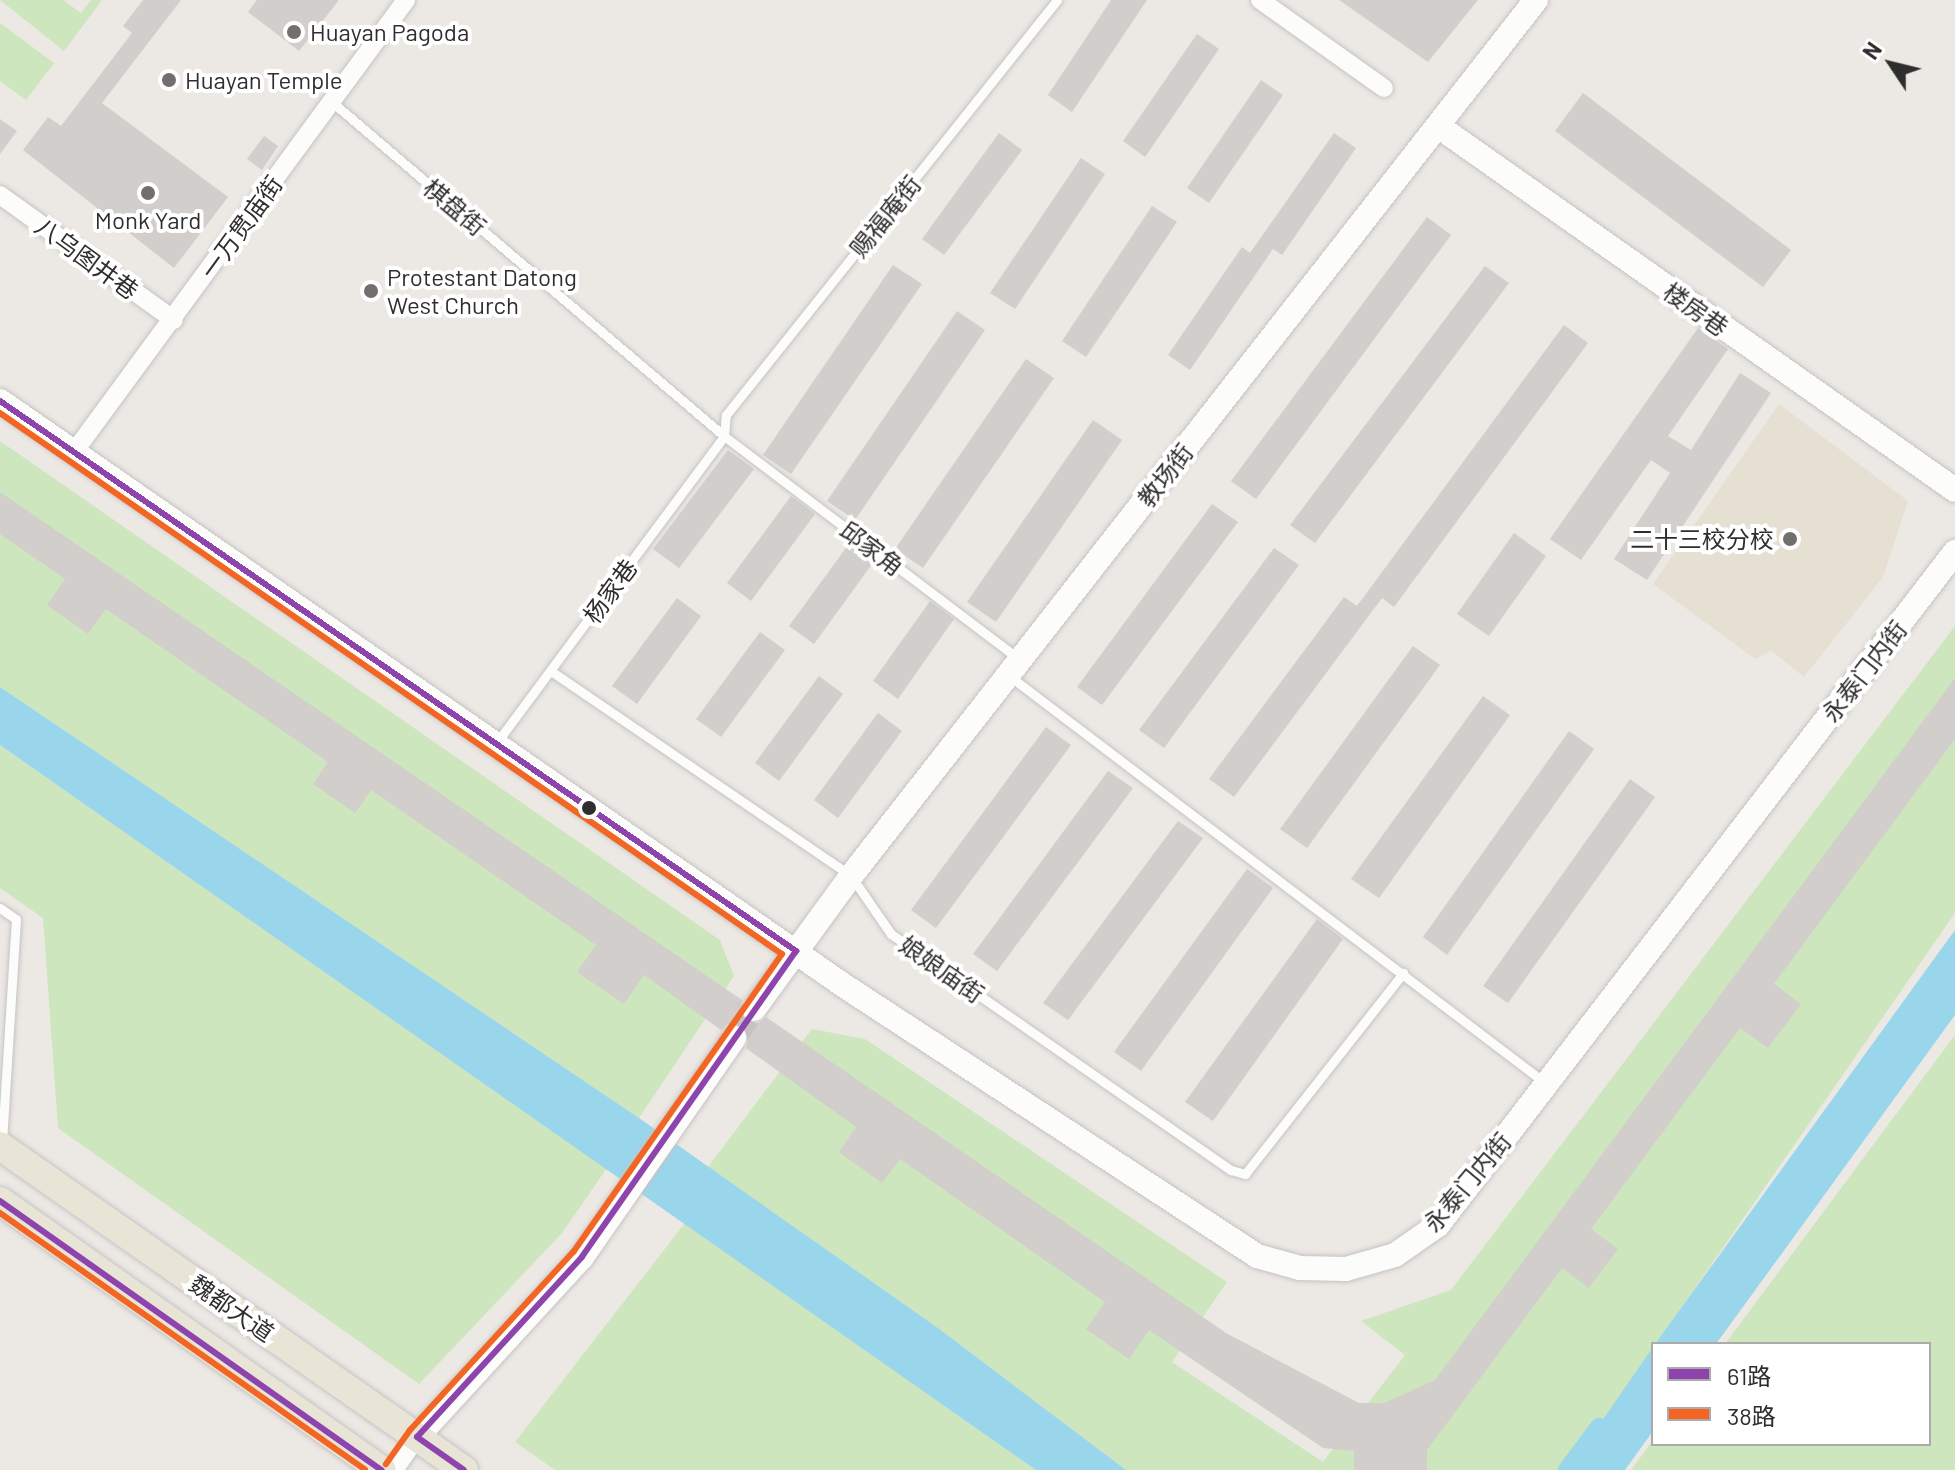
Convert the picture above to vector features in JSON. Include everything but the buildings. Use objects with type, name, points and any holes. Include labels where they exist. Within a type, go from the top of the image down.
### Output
[{"type":"main road","name":"教场街","points":[[754,1009],[851,876],[1536,0]]},
{"type":"main road","name":"楼房巷","points":[[1438,126],[1955,490]]},
{"type":"main road","name":"永泰门内街","points":[[0,401],[796,951],[1257,1256],[1300,1268],[1346,1269],[1395,1255],[1438,1225],[1955,552]]},
{"type":"main road","points":[[417,1437],[582,1257],[734,1038]]},
{"type":"main road","name":"魏都大道","points":[[1,1148],[464,1470]]},
{"type":"main road","name":"魏都大道","points":[[0,1201],[382,1470]]},
{"type":"street","name":"一万贯庙街","points":[[74,452],[174,320],[406,0]]},
{"type":"street","points":[[1260,0],[1384,88]]},
{"type":"street","name":"八乌图井巷","points":[[0,195],[174,320]]},
{"type":"street","points":[[394,1470],[417,1437]]},
{"type":"lane","name":"赐福庵街","points":[[724,436],[726,415],[1057,0]]},
{"type":"lane","name":"棋盘街","points":[[332,102],[724,436]]},
{"type":"lane","name":"邱家角","points":[[724,436],[1014,668],[1546,1084]]},
{"type":"lane","name":"杨家巷","points":[[496,744],[724,436]]},
{"type":"lane","name":"娘娘庙街","points":[[551,671],[851,876],[891,934],[1231,1170],[1245,1174],[1403,973]]},
{"type":"lane","points":[[0,908],[16,919],[1,1148]]},
{"type":"lane","points":[[0,1024],[11,1032]]},
{"type":"shaded area","name":"二十三校分校","points":[[1779,404],[1908,501],[1883,577],[1804,677],[1771,651],[1755,659],[1653,584]]},
{"type":"green space","points":[[0,0],[63,0],[81,13],[91,0],[102,0],[64,51]]},
{"type":"green space","points":[[0,23],[54,63],[26,100],[0,81]]},
{"type":"green space","points":[[0,441],[720,940],[734,976],[639,1118],[0,687]]},
{"type":"green space","points":[[1955,626],[1955,913],[1658,1342],[1651,1342],[1651,1352],[1569,1470],[1126,1470],[938,1328],[708,1167],[812,1029],[865,1039],[1227,1282],[1172,1362],[1323,1462],[1405,1355],[1361,1321],[1451,1290]]},
{"type":"green space","points":[[0,745],[607,1168],[562,1233],[419,1384],[58,1128],[43,918],[0,888]]},
{"type":"green space","points":[[1955,1035],[1955,1470],[1631,1470],[1651,1443],[1651,1446],[1931,1446],[1931,1342],[1726,1342]]},
{"type":"green space","points":[[685,1223],[1036,1470],[555,1470],[515,1442]]},
{"type":"water","points":[[0,687],[639,1118],[938,1328],[1126,1470],[1036,1470],[0,745]]},
{"type":"water","points":[[1955,930],[1955,1015],[1717,1342],[1656,1342]]},
{"type":"water","points":[[1651,1350],[1651,1434],[1625,1470],[1568,1470]]},
{"type":"waterway","points":[[1567,1470],[1599,1427]]},
{"type":"tunnel","points":[[734,1038],[754,1009]]},
{"type":"transit line","name":"61路","points":[[0,401],[796,951],[582,1257],[417,1437],[464,1470]]},
{"type":"transit line","name":"38路","points":[[0,413],[782,954],[574,1251],[410,1430],[386,1464]]},
{"type":"transit line","name":"61路","points":[[0,1201],[382,1470]]},
{"type":"transit line","name":"38路","points":[[0,1213],[365,1470]]},
{"type":"place","name":"Huayan Pagoda","points":[[294,32]]},
{"type":"place","name":"Huayan Temple","points":[[169,80]]},
{"type":"place","name":"Monk Yard","points":[[148,193]]},
{"type":"place","name":"Protestant Datong West Church","points":[[371,291]]},
{"type":"place","name":"二十三校分校","points":[[1790,539]]}]
